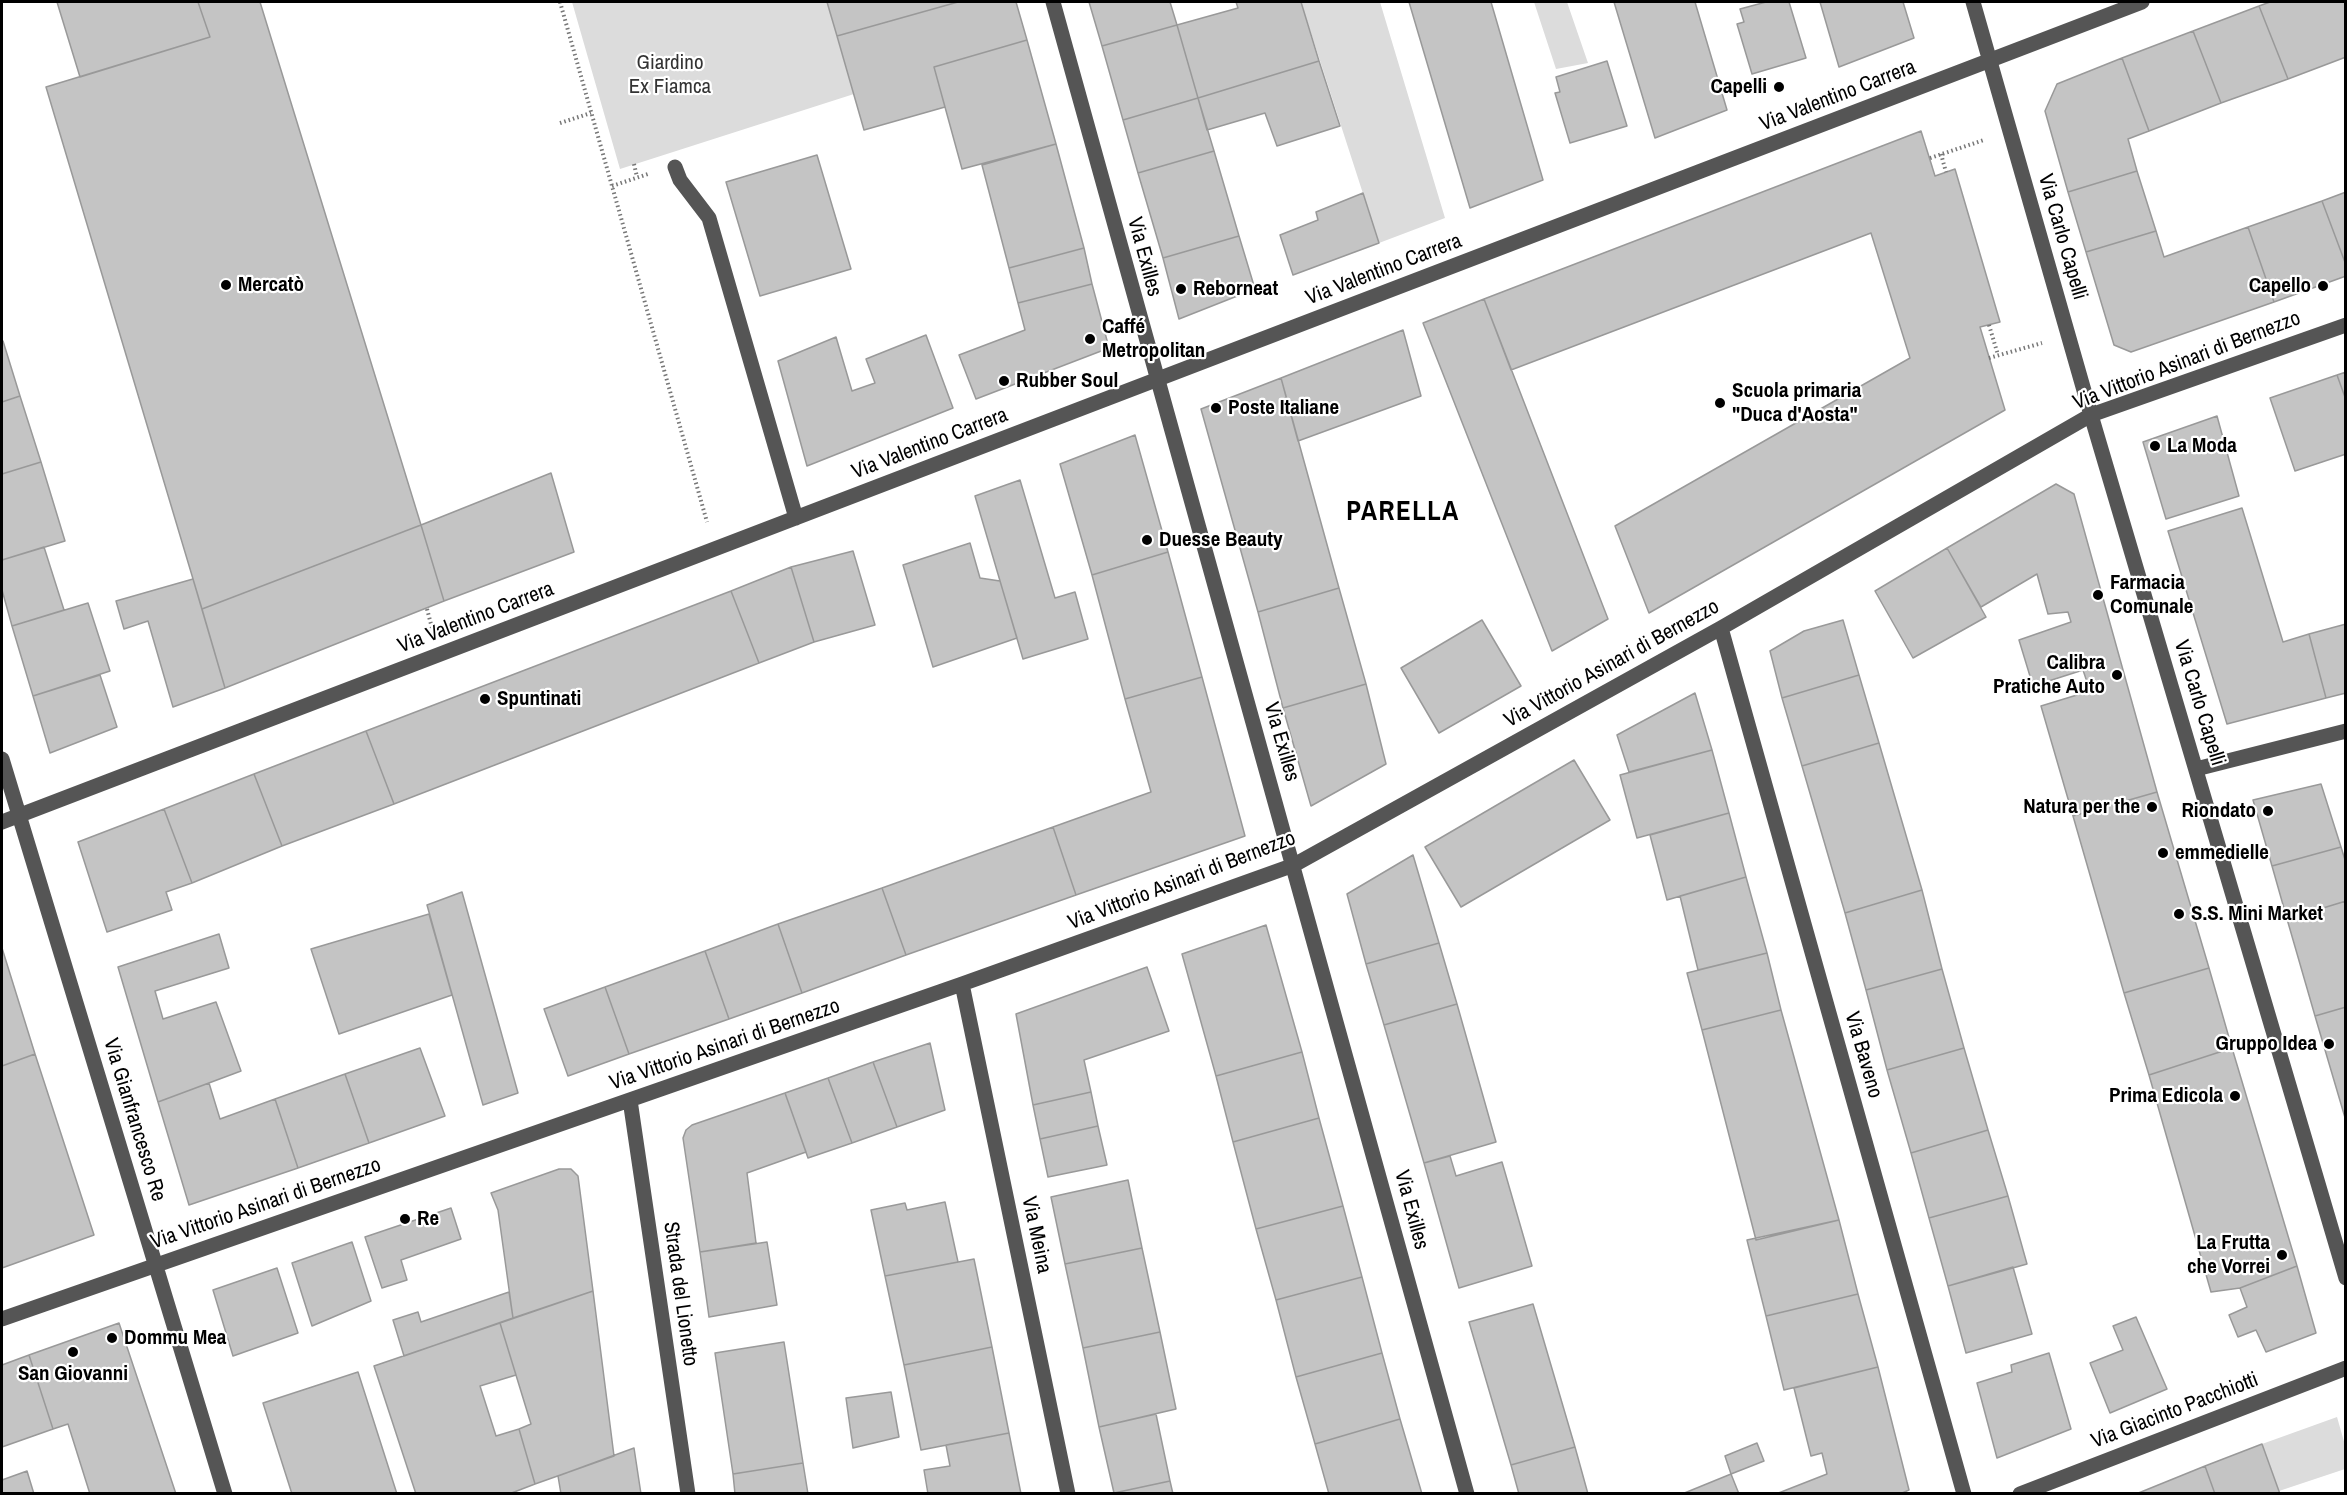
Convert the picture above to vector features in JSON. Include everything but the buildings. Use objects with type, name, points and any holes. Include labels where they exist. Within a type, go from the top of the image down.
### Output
[{"type":"street","name":"Via Exilles","points":[[1053,2],[1467,1494]]},
{"type":"street","name":"Via Carlo Capelli","points":[[1973,2],[2091,415],[2346,1278]]},
{"type":"street","name":"Via Valentino Carrera","points":[[2,822],[2142,2]]},
{"type":"street","points":[[675,167],[680,180],[709,218],[796,518]]},
{"type":"street","name":"Via Vittorio Asinari di Bernezzo","points":[[2,1319],[962,984],[1294,865],[1721,628],[2091,415],[2346,325]]},
{"type":"street","name":"Via Baveno","points":[[1721,628],[1964,1494]]},
{"type":"street","points":[[2196,769],[2346,731]]},
{"type":"street","name":"Via Gianfrancesco Re","points":[[2,759],[225,1494]]},
{"type":"street","name":"Via Meina","points":[[962,984],[1068,1494]]},
{"type":"street","name":"Strada del Lionetto","points":[[630,1100],[688,1494]]},
{"type":"street","name":"Via Giacinto Pacchiotti","points":[[2020,1494],[2346,1368]]},
{"type":"path","points":[[560,2],[715,549]]},
{"type":"path","points":[[560,123],[591,113]]},
{"type":"path","points":[[1930,158],[2010,133]]},
{"type":"path","points":[[1941,154],[1946,172]]},
{"type":"path","points":[[634,164],[637,177]]},
{"type":"path","points":[[612,186],[675,167]]},
{"type":"path","points":[[1989,325],[1998,355]]},
{"type":"path","points":[[1989,358],[2069,336]]},
{"type":"green space","name":"Giardino Ex Fiamca","points":[[572,2],[827,2],[854,94],[620,169]]},
{"type":"green space","points":[[1301,2],[1380,2],[1445,218],[1379,243]]},
{"type":"green space","points":[[1534,2],[1567,2],[1588,63],[1556,69]]},
{"type":"green space","points":[[2337,1417],[2345,1445],[2345,1469],[2279,1491],[2262,1444]]},
{"type":"place","name":"Capelli","points":[[1779,87]]},
{"type":"place","name":"Mercatò","points":[[226,285]]},
{"type":"place","name":"Capello","points":[[2323,286]]},
{"type":"place","name":"Reborneat","points":[[1181,289]]},
{"type":"place","name":"Caffé Metropolitan","points":[[1090,339]]},
{"type":"place","name":"Rubber Soul","points":[[1004,381]]},
{"type":"place","name":"Scuola primaria \"Duca d'Aosta\"","points":[[1720,403]]},
{"type":"place","name":"Poste Italiane","points":[[1216,408]]},
{"type":"place","name":"La Moda","points":[[2155,446]]},
{"type":"place","name":"Duesse Beauty","points":[[1147,540]]},
{"type":"place","name":"Farmacia Comunale","points":[[2098,595]]},
{"type":"place","name":"Calibra Pratiche Auto","points":[[2117,675]]},
{"type":"place","name":"Spuntinati","points":[[485,699]]},
{"type":"place","name":"Natura per the","points":[[2152,807]]},
{"type":"place","name":"Riondato","points":[[2268,811]]},
{"type":"place","name":"emmedielle","points":[[2163,853]]},
{"type":"place","name":"S.S. Mini Market","points":[[2179,914]]},
{"type":"place","name":"Gruppo Idea","points":[[2329,1044]]},
{"type":"place","name":"Prima Edicola","points":[[2235,1096]]},
{"type":"place","name":"Re","points":[[405,1219]]},
{"type":"place","name":"La Frutta che Vorrei","points":[[2282,1255]]},
{"type":"place","name":"Dommu Mea","points":[[112,1338]]},
{"type":"place","name":"San Giovanni","points":[[73,1352]]},
{"type":"district","name":"PARELLA","points":[[1403,513]]}]
